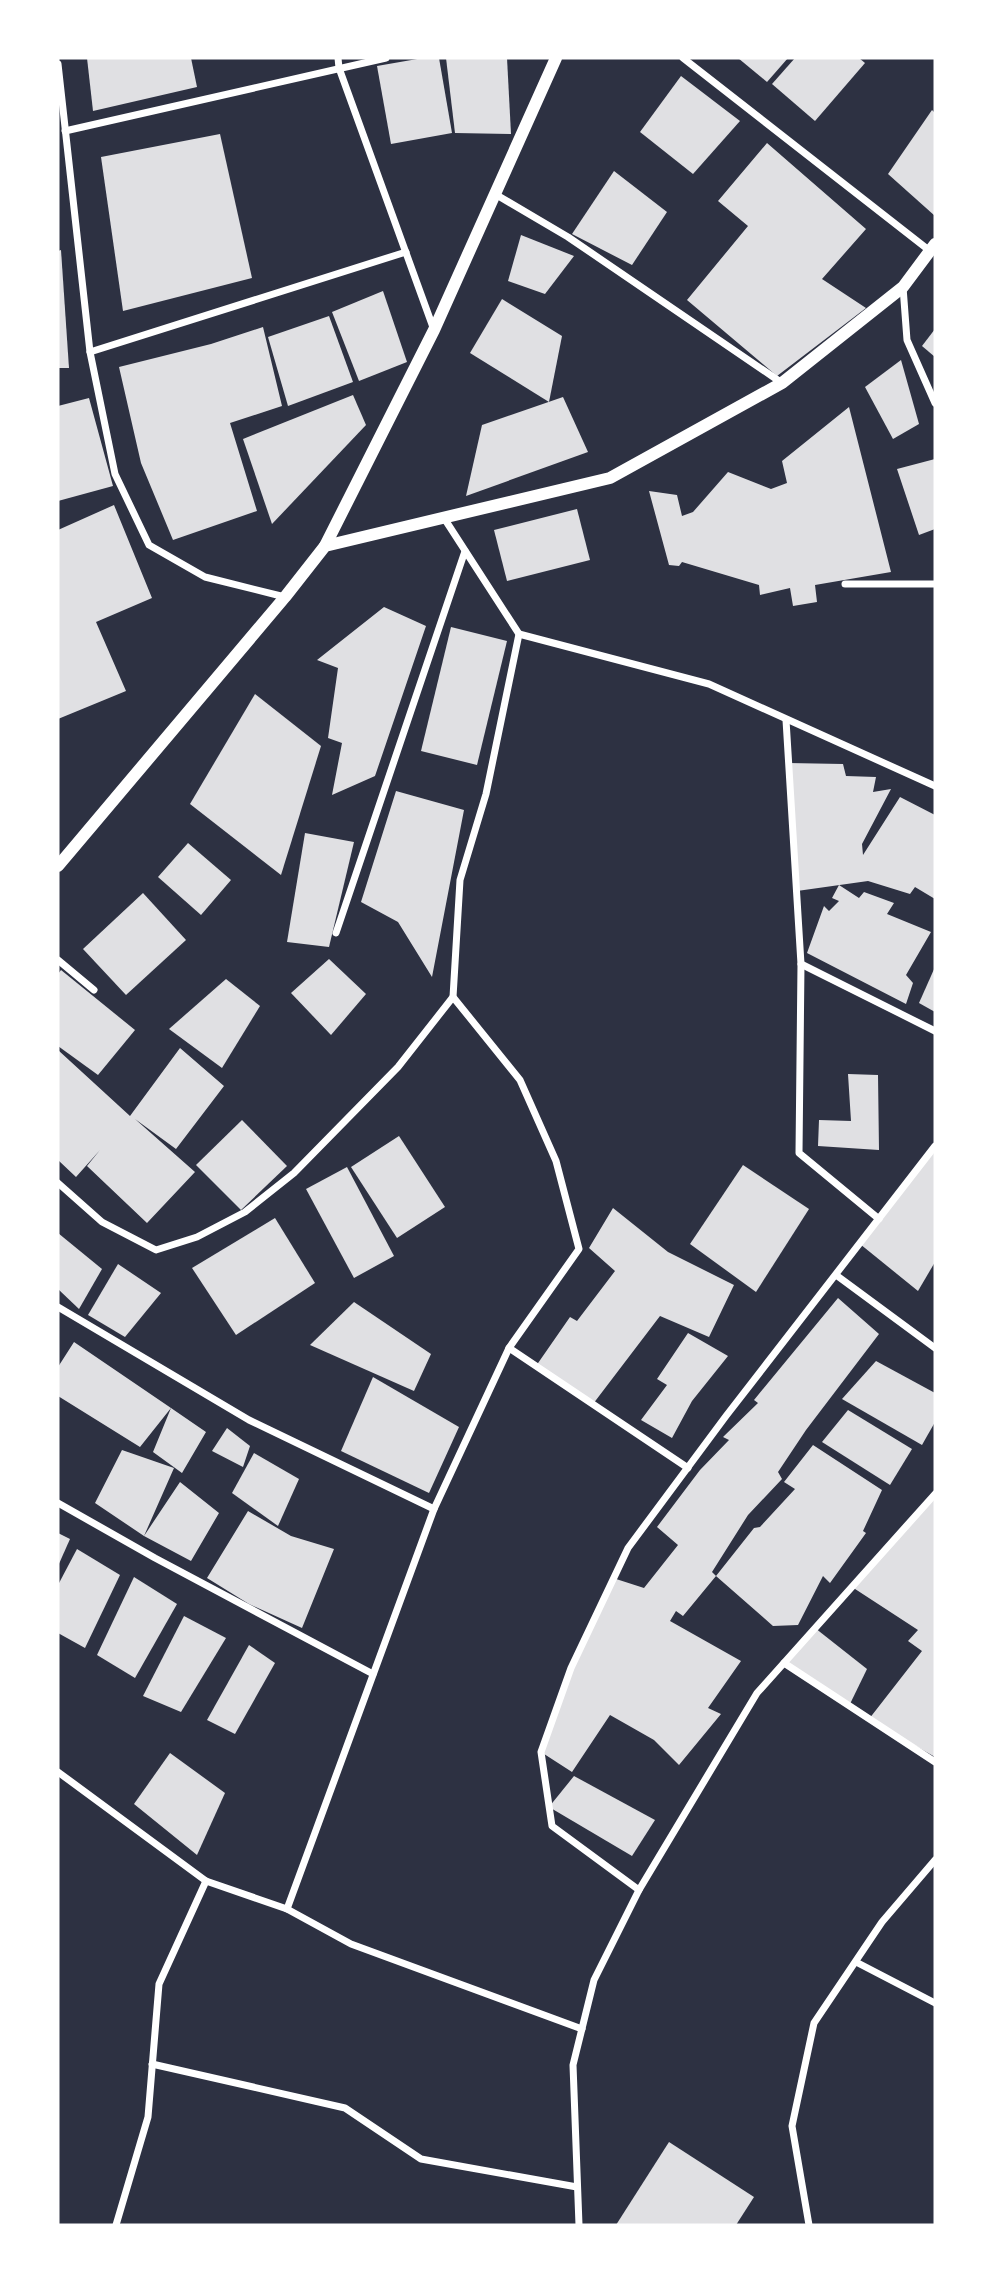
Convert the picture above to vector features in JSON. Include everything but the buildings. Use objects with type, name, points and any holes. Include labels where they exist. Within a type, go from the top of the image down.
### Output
[{"type":"street","points":[[338,58],[339,68],[433,330]]},
{"type":"street","points":[[65,131],[386,58]]},
{"type":"street","points":[[59,860],[285,597],[325,546],[433,330],[556,58]]},
{"type":"street","points":[[325,546],[610,478],[782,383],[902,287],[932,247],[683,58]]},
{"type":"street","points":[[58,64],[90,352],[115,474],[149,545],[205,577],[285,597]]},
{"type":"street","points":[[495,194],[568,237],[782,383]]},
{"type":"street","points":[[90,352],[406,252]]},
{"type":"street","points":[[902,287],[907,340],[935,403]]},
{"type":"street","points":[[444,518],[519,634],[709,684],[935,786]]},
{"type":"street","points":[[336,933],[466,551]]},
{"type":"street","points":[[845,584],[935,584]]},
{"type":"street","points":[[58,1182],[102,1222],[156,1250],[197,1237],[245,1212],[294,1173],[398,1067],[453,997],[460,880],[486,794],[519,634]]},
{"type":"street","points":[[786,720],[801,964],[799,1153],[879,1219]]},
{"type":"street","points":[[58,960],[94,990]]},
{"type":"street","points":[[801,964],[935,1031]]},
{"type":"street","points":[[288,1909],[434,1509],[509,1348],[579,1249],[556,1161],[520,1080],[453,997]]},
{"type":"street","points":[[639,1890],[552,1826],[541,1752],[571,1668],[628,1548],[935,1146]]},
{"type":"street","points":[[836,1275],[935,1348]]},
{"type":"street","points":[[58,1307],[249,1420],[434,1509]]},
{"type":"street","points":[[509,1348],[688,1468]]},
{"type":"street","points":[[579,2225],[573,2065],[594,1980],[639,1890],[757,1693],[935,1494]]},
{"type":"street","points":[[58,1503],[373,1674]]},
{"type":"street","points":[[784,1663],[935,1762]]},
{"type":"street","points":[[58,1772],[206,1881],[288,1909],[351,1944],[582,2029]]},
{"type":"street","points":[[809,2225],[792,2126],[814,2023],[882,1923],[935,1860]]},
{"type":"street","points":[[116,2225],[148,2117],[159,1984],[206,1881]]},
{"type":"street","points":[[856,1962],[935,2003]]},
{"type":"street","points":[[152,2064],[345,2108],[421,2159],[577,2187]]}]
